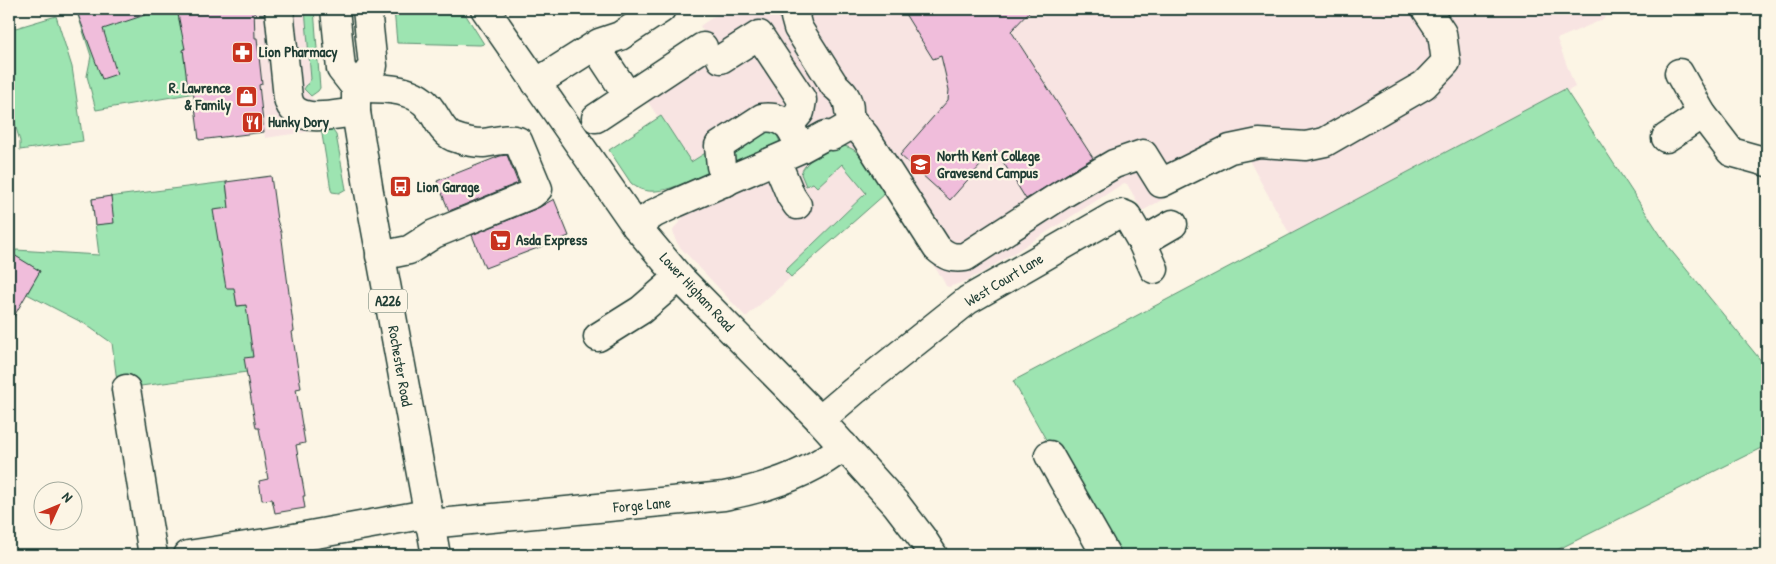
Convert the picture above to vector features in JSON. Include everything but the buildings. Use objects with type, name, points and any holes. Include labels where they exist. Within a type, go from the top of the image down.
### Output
[{"type":"street","points":[[279,9],[288,98],[291,107],[298,113],[304,116],[394,89],[421,100],[430,108],[446,132],[455,138],[479,143],[511,139],[518,140],[538,189],[532,194],[434,234],[411,249],[380,256]]},
{"type":"street","name":"Rochester Road","points":[[335,9],[342,69],[356,100],[380,256],[436,555]]},
{"type":"street","points":[[356,100],[373,66],[367,9]]},
{"type":"street","name":"Lower Higham Road","points":[[485,9],[636,226],[680,276],[844,446],[896,504],[933,555]]},
{"type":"street","points":[[536,83],[595,46],[620,36],[661,9]]},
{"type":"street","points":[[797,9],[798,28],[840,116],[865,136],[937,248],[944,254],[956,258],[965,256],[1114,164],[1143,154],[1161,183],[1230,149],[1259,143],[1306,146],[1326,142],[1424,84],[1446,62],[1442,33],[1426,9]]},
{"type":"street","points":[[596,118],[628,96],[712,53],[759,35],[802,100],[789,145]]},
{"type":"street","points":[[595,46],[628,96]]},
{"type":"street","points":[[1679,73],[1702,114],[1731,152],[1767,162]]},
{"type":"street","points":[[1666,138],[1702,114]]},
{"type":"street","points":[[636,226],[655,213],[726,182],[840,116]]},
{"type":"street","points":[[726,182],[720,166],[718,149],[721,144],[765,117],[782,120],[789,145],[792,198],[797,205]]},
{"type":"street","name":"West Court Lane","points":[[820,420],[854,390],[968,300],[1114,216],[1122,214],[1127,216],[1142,242],[1154,269]]},
{"type":"street","points":[[1142,242],[1173,224]]},
{"type":"street","points":[[598,337],[641,310],[680,276]]},
{"type":"street","points":[[126,389],[153,555]]},
{"type":"street","name":"Forge Lane","points":[[188,555],[428,519],[724,496],[766,487],[786,480],[826,459],[844,446]]},
{"type":"street","points":[[1049,455],[1106,555]]},
{"type":"shaded area","points":[[177,9],[305,9],[311,79],[304,89],[318,105],[321,128],[265,138],[264,132],[199,140],[196,117],[218,114],[186,71],[183,49],[211,45],[181,30]]},
{"type":"shaded area","name":"North Kent College Gravesend Campus","points":[[724,9],[1603,9],[1605,15],[1604,19],[1557,39],[1575,87],[1299,251],[1246,155],[1232,160],[1144,210],[1142,210],[1127,184],[1124,183],[987,270],[949,287],[946,286],[889,196],[885,194],[746,317],[679,246],[673,231],[683,218],[670,189],[651,191],[636,188],[609,150],[658,117],[646,99],[716,50],[700,26]]},
{"type":"green space","points":[[76,9],[177,9],[181,30],[212,45],[183,49],[186,71],[224,66],[207,91],[96,110],[87,76],[91,56]]},
{"type":"green space","points":[[305,9],[314,9],[320,88],[311,96],[304,89],[311,79]]},
{"type":"green space","points":[[394,9],[462,9],[484,44],[397,43]]},
{"type":"green space","points":[[56,16],[72,67],[83,141],[20,150],[20,141],[9,105],[9,30]]},
{"type":"green space","points":[[1565,89],[1669,248],[1767,368],[1767,445],[1547,555],[1111,555],[1013,381]]},
{"type":"green space","points":[[661,116],[691,162],[707,152],[712,171],[660,191],[640,189],[631,183],[609,150]]},
{"type":"green space","points":[[321,128],[331,128],[336,135],[346,189],[339,193],[332,192],[331,190]]},
{"type":"green space","points":[[762,129],[775,131],[780,142],[732,162],[730,156]]},
{"type":"green space","points":[[844,146],[858,153],[872,174],[877,171],[889,196],[885,194],[791,277],[785,271],[866,193],[842,164],[817,187],[813,183],[806,186],[801,174],[807,164],[818,155]]},
{"type":"green space","points":[[226,182],[229,207],[247,274],[235,292],[237,306],[250,305],[253,357],[245,359],[247,372],[118,389],[112,343],[85,324],[27,294],[40,271],[13,255],[16,250],[99,255],[92,199]]},
{"type":"place","name":"Lion Pharmacy","points":[[243,52]]},
{"type":"place","name":"R. Lawrence & Family","points":[[247,97]]},
{"type":"place","name":"Hunky Dory","points":[[252,122]]},
{"type":"place","name":"North Kent College Gravesend Campus","points":[[921,165]]},
{"type":"place","name":"Lion Garage","points":[[401,187]]},
{"type":"place","name":"Asda Express","points":[[500,240]]}]
